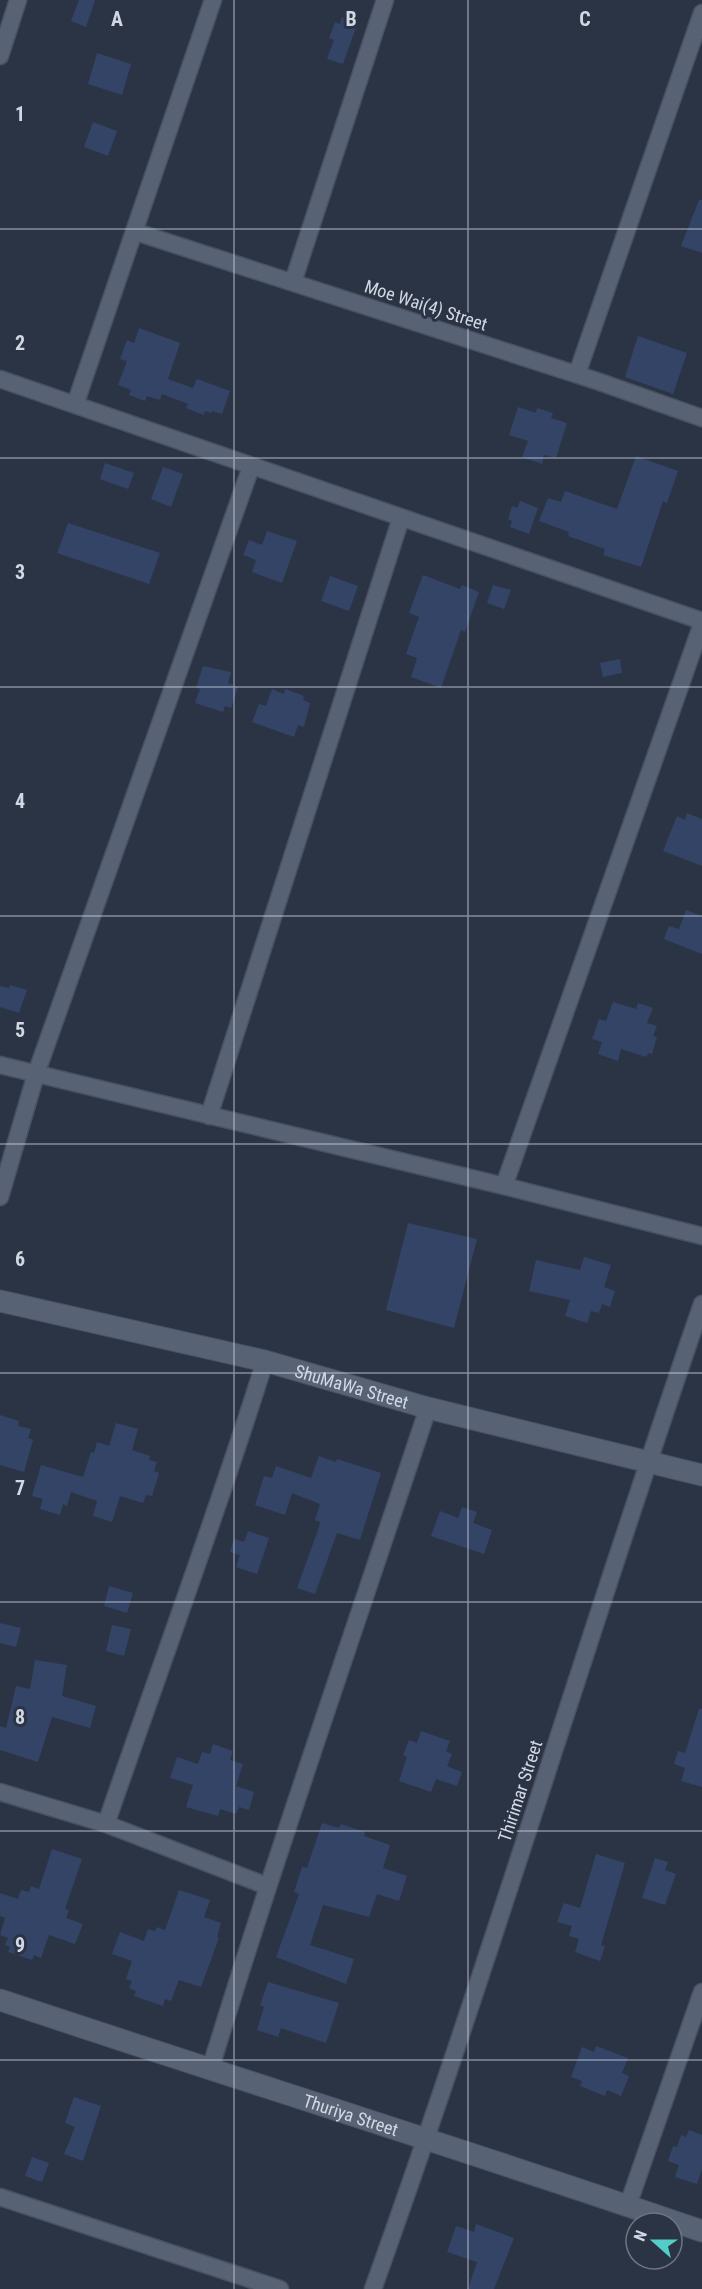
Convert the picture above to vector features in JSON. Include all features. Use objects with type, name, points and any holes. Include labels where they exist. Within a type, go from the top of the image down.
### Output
[{"type":"street","points":[[0,56],[18,0]]},
{"type":"street","points":[[75,405],[136,232],[213,0]]},
{"type":"street","points":[[293,282],[386,0]]},
{"type":"street","points":[[577,374],[702,13]]},
{"type":"street","name":"Moe Wai(4) Street","points":[[136,232],[577,374],[702,418]]},
{"type":"street","points":[[0,379],[702,622],[504,1186]]},
{"type":"street","points":[[0,1197],[36,1074],[251,467]]},
{"type":"street","points":[[209,1116],[401,518]]},
{"type":"street","points":[[0,1065],[702,1236]]},
{"type":"street","name":"ShuMaWa Street","points":[[0,1301],[265,1361],[428,1408],[702,1476]]},
{"type":"street","name":"Thirimar Street","points":[[373,2289],[428,2138],[648,1461],[702,1304]]},
{"type":"street","points":[[106,1824],[178,1615],[220,1505],[265,1361]]},
{"type":"street","points":[[210,2070],[267,1886],[297,1806],[428,1408]]},
{"type":"street","points":[[0,1792],[106,1824],[267,1886]]},
{"type":"street","points":[[628,2205],[702,1992]]},
{"type":"street","name":"Thuriya Street","points":[[0,2000],[210,2070],[428,2138],[702,2231]]},
{"type":"street","points":[[686,2042],[702,2047]]},
{"type":"street","points":[[0,2197],[280,2289]]},
{"type":"building","points":[[79,0],[95,0],[86,27],[71,21]]},
{"type":"building","points":[[342,17],[358,22],[343,64],[327,59],[334,40],[329,38],[335,22],[340,24]]},
{"type":"building","points":[[97,53],[131,64],[122,95],[88,84]]},
{"type":"building","points":[[93,122],[117,131],[108,156],[84,147]]},
{"type":"building","points":[[699,200],[702,200],[702,253],[681,246]]},
{"type":"building","points":[[139,328],[180,343],[168,379],[193,388],[197,379],[230,391],[222,414],[205,411],[204,415],[186,408],[188,404],[162,394],[160,400],[147,396],[145,401],[129,395],[131,390],[118,385],[127,361],[120,359],[127,340],[134,343]]},
{"type":"building","points":[[638,336],[687,353],[673,394],[625,377]]},
{"type":"building","points":[[518,407],[536,413],[537,408],[553,413],[551,418],[567,423],[556,458],[544,455],[542,464],[522,457],[528,441],[509,435]]},
{"type":"building","points":[[636,456],[678,471],[667,503],[663,501],[641,567],[603,555],[605,549],[568,536],[569,532],[539,521],[548,498],[561,502],[565,491],[617,509]]},
{"type":"building","points":[[105,463],[134,473],[128,489],[100,479]]},
{"type":"building","points":[[163,467],[183,474],[171,507],[151,499]]},
{"type":"building","points":[[520,501],[538,508],[529,534],[510,527],[512,521],[508,519],[512,506],[517,508]]},
{"type":"building","points":[[68,523],[160,553],[149,584],[57,553]]},
{"type":"building","points":[[267,531],[297,541],[282,583],[252,572],[256,560],[243,555],[249,540],[262,545]]},
{"type":"building","points":[[423,575],[460,589],[462,585],[479,592],[465,632],[461,630],[441,688],[411,677],[417,658],[406,654],[419,617],[409,613]]},
{"type":"building","points":[[330,576],[358,586],[349,611],[321,601]]},
{"type":"building","points":[[493,585],[511,590],[504,609],[487,603]]},
{"type":"building","points":[[620,659],[622,673],[603,677],[600,663]]},
{"type":"building","points":[[203,666],[231,672],[228,683],[238,687],[231,708],[225,706],[223,712],[195,703],[200,689],[196,688]]},
{"type":"building","points":[[272,689],[284,694],[285,689],[304,696],[303,700],[310,703],[304,727],[298,725],[294,737],[252,722],[259,704],[266,706]]},
{"type":"building","points":[[687,813],[702,819],[702,866],[663,851],[677,816],[685,820]]},
{"type":"building","points":[[686,910],[702,916],[702,954],[664,939],[669,926],[679,929]]},
{"type":"building","points":[[10,985],[27,990],[19,1013],[0,1007],[0,986],[9,988]]},
{"type":"building","points":[[613,1002],[636,1009],[638,1003],[653,1008],[647,1023],[657,1026],[653,1036],[657,1037],[652,1054],[648,1053],[646,1057],[621,1049],[618,1061],[598,1054],[602,1042],[592,1039],[599,1019],[606,1021]]},
{"type":"building","points":[[408,1223],[477,1239],[454,1328],[386,1310]]},
{"type":"building","points":[[584,1257],[611,1265],[604,1287],[615,1291],[610,1307],[602,1304],[599,1313],[591,1311],[587,1323],[565,1316],[570,1300],[529,1291],[536,1260],[580,1270]]},
{"type":"building","points":[[0,1415],[19,1421],[18,1426],[31,1429],[28,1438],[33,1440],[24,1472],[0,1465]]},
{"type":"building","points":[[116,1423],[138,1429],[132,1450],[150,1456],[149,1460],[157,1462],[154,1471],[159,1473],[152,1496],[146,1495],[143,1503],[120,1496],[112,1522],[93,1516],[97,1501],[71,1492],[67,1506],[63,1504],[60,1515],[40,1509],[43,1499],[32,1496],[41,1465],[83,1477],[91,1452],[94,1453],[97,1442],[109,1446]]},
{"type":"building","points":[[319,1456],[336,1462],[337,1459],[381,1473],[360,1540],[337,1533],[315,1594],[297,1588],[319,1527],[320,1522],[315,1520],[320,1504],[292,1493],[285,1515],[255,1505],[264,1476],[272,1478],[276,1466],[311,1478]]},
{"type":"building","points":[[462,1507],[477,1512],[473,1523],[492,1530],[484,1554],[431,1536],[440,1511],[458,1518]]},
{"type":"building","points":[[248,1531],[269,1538],[257,1574],[236,1567],[240,1555],[230,1552],[234,1539],[244,1542]]},
{"type":"building","points":[[109,1586],[133,1593],[127,1613],[104,1606]]},
{"type":"building","points":[[0,1623],[21,1628],[16,1647],[0,1643]]},
{"type":"building","points":[[112,1625],[131,1629],[124,1656],[106,1651]]},
{"type":"building","points":[[35,1660],[67,1665],[62,1696],[96,1706],[90,1728],[52,1717],[38,1762],[0,1750],[0,1726],[6,1728],[16,1686],[30,1689]]},
{"type":"building","points":[[699,1709],[702,1709],[702,1787],[681,1781],[685,1768],[674,1764],[678,1751],[685,1753]]},
{"type":"building","points":[[421,1731],[450,1741],[446,1751],[452,1754],[447,1766],[462,1772],[457,1786],[436,1779],[431,1792],[399,1781],[407,1757],[403,1755],[409,1740],[417,1743]]},
{"type":"building","points":[[213,1744],[233,1751],[230,1760],[243,1764],[236,1786],[254,1792],[249,1810],[239,1807],[236,1814],[220,1809],[218,1816],[186,1807],[193,1785],[170,1778],[177,1757],[198,1764],[202,1752],[210,1754]]},
{"type":"building","points":[[322,1823],[339,1828],[341,1824],[365,1832],[364,1836],[390,1845],[383,1868],[407,1876],[399,1901],[377,1894],[369,1917],[323,1905],[310,1945],[354,1959],[346,1984],[276,1957],[299,1894],[294,1892],[302,1867],[307,1868]]},
{"type":"building","points":[[52,1849],[82,1859],[65,1909],[69,1910],[66,1918],[83,1924],[75,1944],[49,1935],[41,1958],[34,1955],[32,1960],[8,1952],[10,1947],[5,1945],[8,1938],[0,1935],[5,1918],[0,1916],[0,1893],[18,1899],[21,1890],[29,1892],[31,1886],[39,1889]]},
{"type":"building","points":[[596,1854],[625,1863],[601,1945],[605,1946],[600,1961],[575,1952],[579,1939],[569,1936],[572,1926],[557,1922],[564,1903],[580,1908]]},
{"type":"building","points":[[655,1858],[668,1862],[665,1870],[676,1874],[665,1905],[642,1898]]},
{"type":"building","points":[[179,1890],[210,1900],[204,1917],[221,1923],[217,1937],[219,1938],[201,1987],[179,1980],[171,2001],[165,1999],[163,2006],[134,1996],[136,1991],[129,1988],[132,1981],[126,1979],[132,1961],[112,1954],[120,1932],[144,1941],[148,1929],[155,1931],[157,1927],[165,1930]]},
{"type":"building","points":[[268,1982],[339,2003],[326,2043],[281,2028],[278,2037],[257,2030],[264,2007],[260,2005]]},
{"type":"building","points":[[596,2046],[628,2058],[622,2073],[629,2076],[621,2096],[607,2090],[605,2096],[580,2086],[582,2081],[571,2077],[582,2047],[594,2052]]},
{"type":"building","points":[[74,2097],[101,2106],[83,2161],[64,2154],[75,2127],[65,2123]]},
{"type":"building","points":[[689,2130],[702,2135],[702,2169],[697,2184],[675,2177],[679,2165],[668,2161],[673,2146],[677,2147],[681,2135],[686,2137]]},
{"type":"building","points":[[32,2157],[49,2163],[42,2182],[25,2176]]},
{"type":"building","points":[[476,2224],[514,2238],[494,2289],[468,2289],[477,2262],[447,2252],[456,2226],[474,2232]]}]
